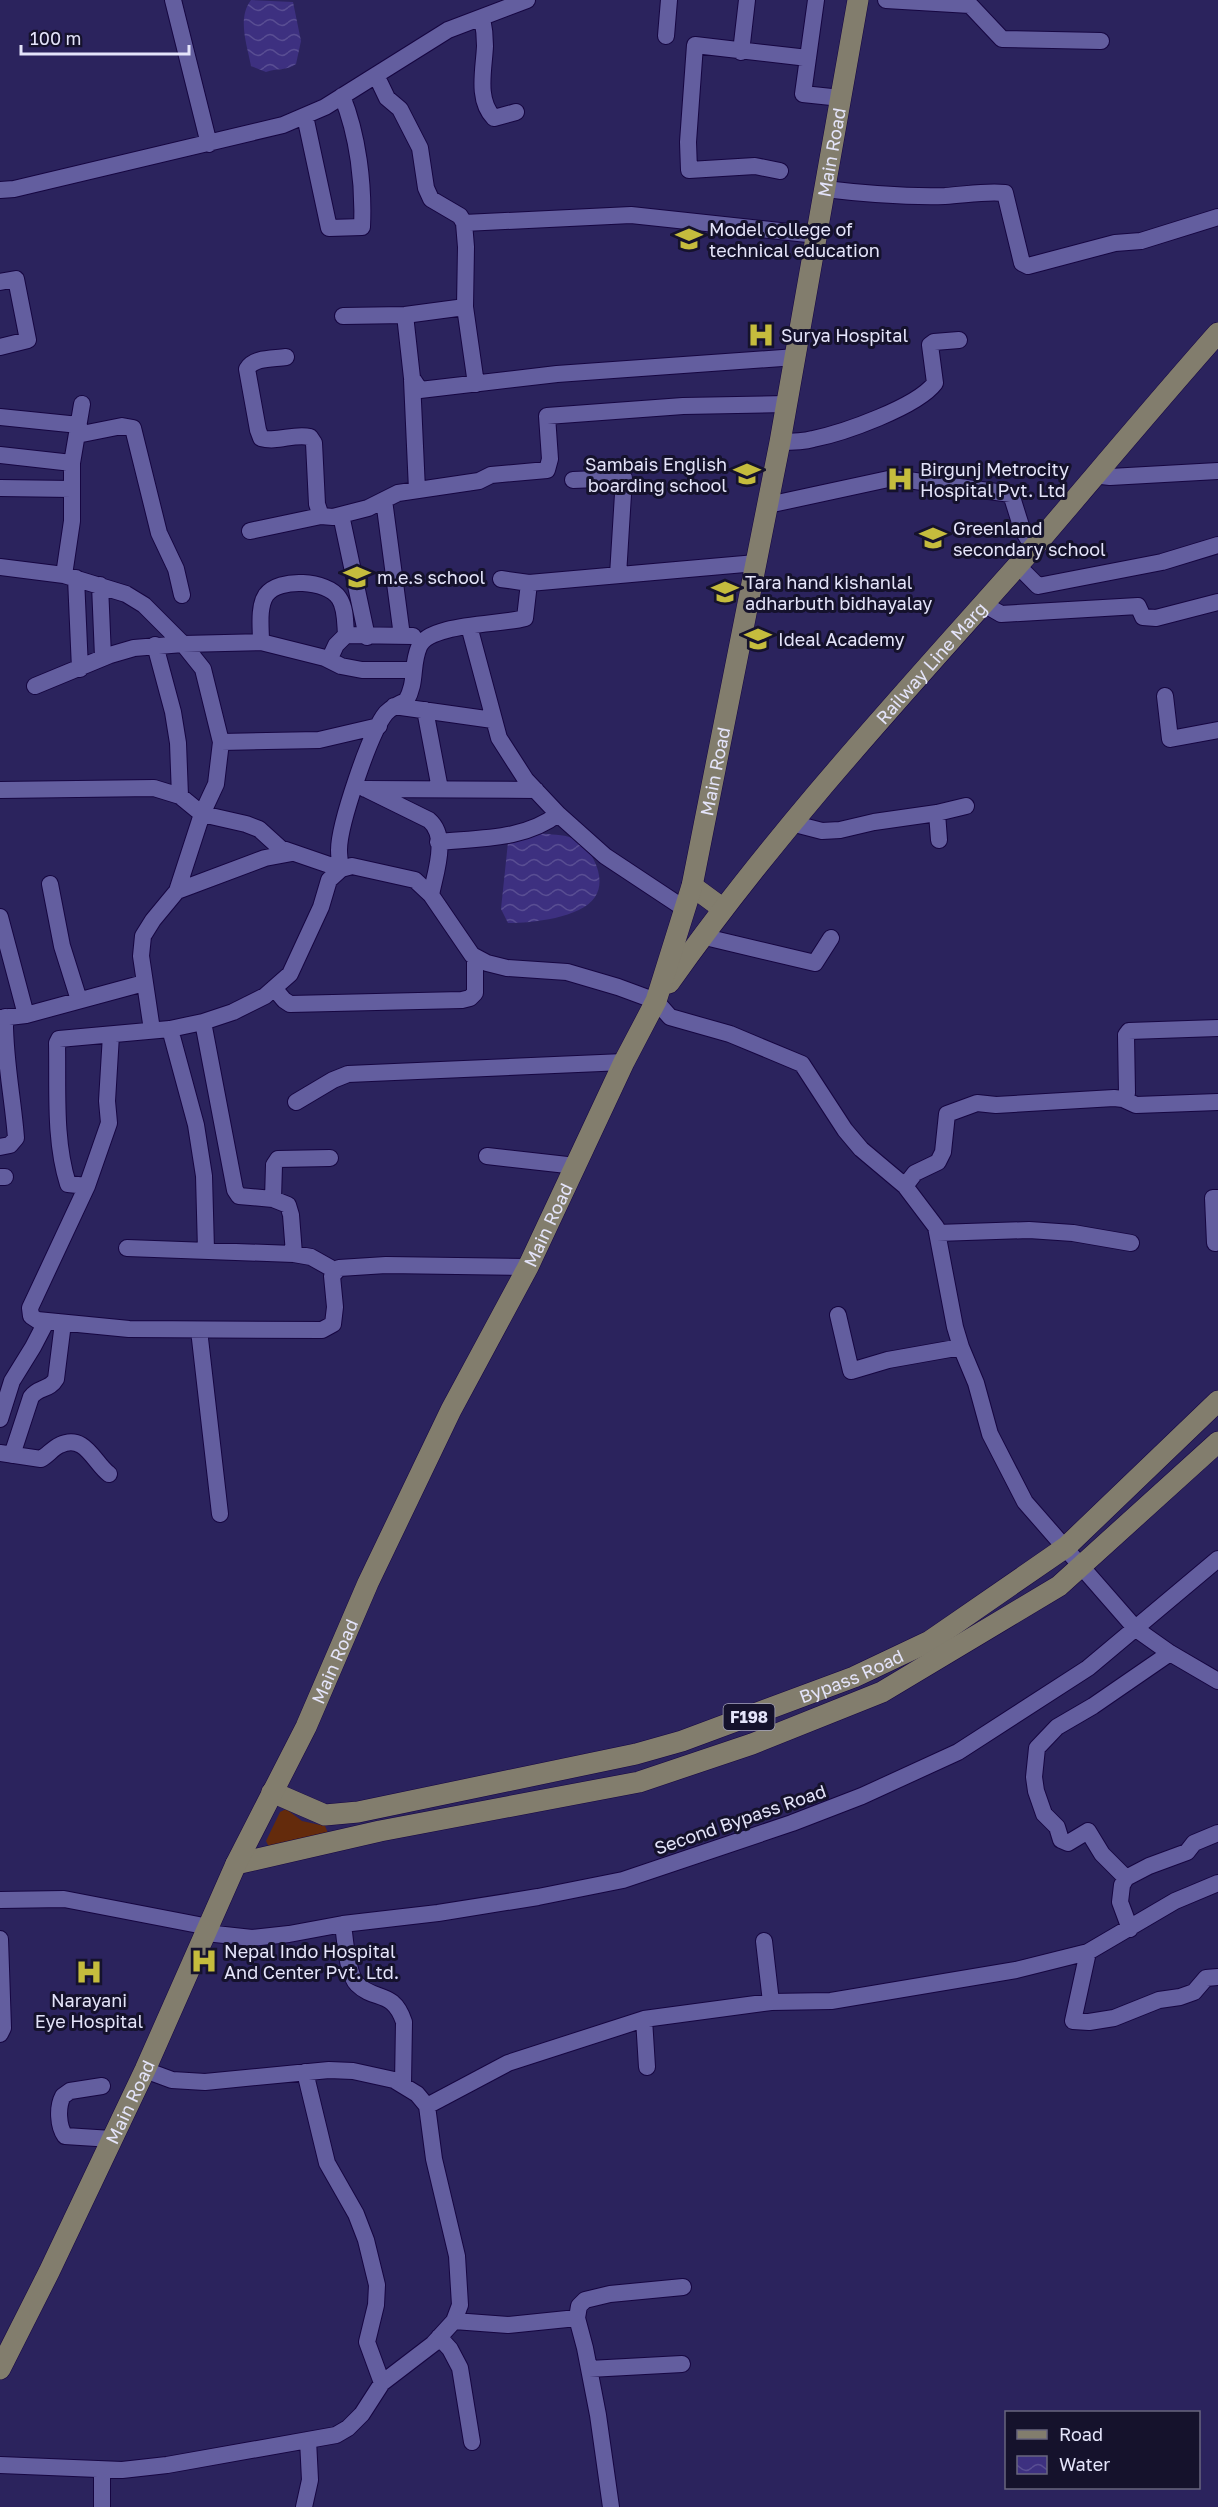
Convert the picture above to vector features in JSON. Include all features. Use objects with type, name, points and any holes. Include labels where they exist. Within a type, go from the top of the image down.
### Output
[{"type":"main road","name":"Main Road","points":[[0,2369],[145,2070],[236,1864],[306,1726],[368,1583],[467,1376],[528,1267],[624,1062],[656,1001],[692,886],[796,357],[858,0]]},
{"type":"main road","name":"Railway Line Marg","points":[[656,1001],[722,908],[791,823],[1218,333]]},
{"type":"main road","points":[[692,886],[722,908]]},
{"type":"main road","name":"Bypass Road","points":[[373,1807],[636,1754],[742,1720],[854,1677],[930,1641],[1066,1547],[1218,1401]]},
{"type":"main road","name":"Bypass Road","points":[[380,1832],[639,1782],[752,1744],[882,1692],[1059,1586],[1218,1442]]},
{"type":"main road","points":[[742,1720],[752,1744]]},
{"type":"main road","name":"F198","points":[[272,1792],[325,1815],[358,1812],[373,1807]]},
{"type":"main road","points":[[373,1807],[380,1832]]},
{"type":"main road","name":"F198","points":[[236,1864],[380,1832]]},
{"type":"street","points":[[173,0],[209,144]]},
{"type":"street","points":[[0,189],[14,189],[82,171],[209,144],[284,125],[342,96],[448,30],[527,0]]},
{"type":"street","points":[[666,36],[669,0]]},
{"type":"street","points":[[741,52],[747,0]]},
{"type":"street","points":[[816,0],[803,94],[841,98]]},
{"type":"street","points":[[886,0],[970,5],[1002,39],[1101,41]]},
{"type":"street","points":[[482,18],[485,46],[482,88],[489,113],[494,118],[516,112]]},
{"type":"street","points":[[780,171],[755,166],[689,170],[688,141],[695,45],[808,58]]},
{"type":"street","points":[[376,75],[387,99],[399,109],[420,148],[426,188],[431,200],[460,216],[464,224],[465,307],[476,384]]},
{"type":"street","points":[[305,116],[329,228],[362,227],[363,191],[355,135],[342,96]]},
{"type":"street","points":[[825,189],[883,196],[949,196],[989,191],[1005,193],[1019,255],[1022,263],[1028,266],[1116,243],[1141,241],[1218,217]]},
{"type":"street","points":[[464,224],[631,215],[817,236]]},
{"type":"street","points":[[0,282],[16,279],[28,340],[0,347]]},
{"type":"street","points":[[343,316],[405,315],[465,307]]},
{"type":"street","points":[[405,315],[412,378],[417,490]]},
{"type":"street","points":[[780,442],[811,440],[842,432],[912,402],[929,391],[935,383],[930,345],[934,342],[959,340]]},
{"type":"street","points":[[286,357],[257,360],[247,369],[256,419],[261,438],[277,440],[302,435],[310,437],[314,442],[317,504],[321,516]]},
{"type":"street","points":[[412,378],[420,390],[557,374],[796,357]]},
{"type":"street","points":[[80,669],[70,577],[72,462],[82,404]]},
{"type":"street","points":[[250,531],[321,516],[341,515],[368,508],[398,493],[479,481],[491,475],[547,470],[550,459],[547,416],[683,406],[786,404]]},
{"type":"street","points":[[0,417],[78,430],[122,426],[133,428],[159,533],[177,569],[182,595]]},
{"type":"street","points":[[0,455],[72,462]]},
{"type":"street","points":[[1094,475],[1110,477],[1218,471]]},
{"type":"street","points":[[573,480],[624,478],[618,575]]},
{"type":"street","points":[[768,505],[893,478],[1011,494],[1022,529],[1033,547]]},
{"type":"street","points":[[0,488],[72,489]]},
{"type":"street","points":[[384,500],[402,636]]},
{"type":"street","points":[[341,515],[367,637]]},
{"type":"street","points":[[1016,564],[1038,586],[1162,562],[1218,545]]},
{"type":"street","points":[[501,579],[529,583],[756,562]]},
{"type":"street","points":[[0,567],[70,577],[126,594],[144,605],[183,644],[203,669],[221,742],[216,784],[202,814],[177,891],[143,936],[141,956],[152,1030]]},
{"type":"street","points":[[261,642],[261,611],[266,596],[276,587],[301,582],[329,590],[339,598],[344,612],[346,635],[336,645],[329,660]]},
{"type":"street","points":[[346,635],[402,636],[423,639],[439,632],[469,626],[509,623],[525,618],[529,583]]},
{"type":"street","points":[[100,585],[103,657]]},
{"type":"street","points":[[982,603],[1001,614],[1138,606],[1143,617],[1156,618],[1218,602]]},
{"type":"street","points":[[469,626],[493,720],[513,762],[558,814],[604,856],[686,909]]},
{"type":"street","points":[[341,869],[339,850],[343,823],[360,787],[379,726],[385,715],[394,706],[406,701],[414,688],[418,647],[423,639]]},
{"type":"street","points":[[35,686],[62,673],[80,669],[103,657],[155,645],[261,642],[329,660],[341,666],[362,669],[414,670]]},
{"type":"street","points":[[155,645],[174,712],[180,796]]},
{"type":"street","points":[[1165,696],[1170,739],[1218,730]]},
{"type":"street","points":[[394,706],[493,720]]},
{"type":"street","points":[[426,710],[440,789]]},
{"type":"street","points":[[221,742],[319,740],[379,726]]},
{"type":"street","points":[[360,787],[536,790]]},
{"type":"street","points":[[360,787],[429,820],[438,832],[439,851],[431,895]]},
{"type":"street","points":[[0,790],[154,788],[180,796],[202,814],[259,829],[280,848],[341,869]]},
{"type":"street","points":[[791,823],[822,831],[840,831],[874,822],[937,813],[966,806]]},
{"type":"street","points":[[937,813],[939,840]]},
{"type":"street","points":[[438,842],[492,839],[536,828],[558,814]]},
{"type":"street","points":[[177,891],[265,858],[292,853]]},
{"type":"street","points":[[87,1186],[68,1184],[64,1173],[58,1107],[57,1043],[62,1038],[170,1029],[203,1022],[232,1012],[265,996],[290,974],[321,907],[329,880],[341,869],[352,866],[415,880],[431,895],[472,955],[487,963],[507,968],[567,972],[656,1001],[670,1017],[730,1034],[802,1064],[855,1143],[905,1186],[936,1227],[961,1347],[976,1383],[990,1434],[1025,1502],[1136,1629],[1170,1653],[1218,1681]]},
{"type":"street","points":[[50,884],[62,946],[79,1000]]},
{"type":"street","points":[[0,917],[26,1015]]},
{"type":"street","points":[[701,936],[815,963],[831,938]]},
{"type":"street","points":[[274,988],[290,1004],[462,1000],[470,998],[475,993],[475,957]]},
{"type":"street","points":[[0,1147],[10,1144],[16,1138],[3,1017],[26,1015],[144,983]]},
{"type":"street","points":[[203,1022],[235,1190],[239,1196],[273,1199],[288,1205],[294,1254]]},
{"type":"street","points":[[1123,1100],[1127,1093],[1126,1035],[1129,1031],[1218,1028]]},
{"type":"street","points":[[170,1029],[196,1125],[204,1176],[206,1250]]},
{"type":"street","points":[[111,1035],[108,1123],[87,1186],[30,1308],[31,1316],[46,1322],[129,1329],[322,1330],[333,1324],[335,1307],[332,1276],[339,1268],[386,1265],[528,1267]]},
{"type":"street","points":[[296,1102],[333,1080],[348,1074],[624,1062]]},
{"type":"street","points":[[905,1186],[915,1173],[938,1162],[943,1152],[947,1114],[977,1103],[996,1105],[1114,1098],[1136,1105],[1218,1102]]},
{"type":"street","points":[[487,1156],[576,1166]]},
{"type":"street","points":[[273,1199],[274,1164],[278,1159],[330,1158]]},
{"type":"street","points":[[1215,1243],[1213,1198],[1218,1198]]},
{"type":"street","points":[[937,1233],[1029,1230],[1073,1233],[1131,1243]]},
{"type":"street","points":[[127,1248],[294,1254],[311,1257],[336,1271]]},
{"type":"street","points":[[838,1315],[851,1371],[888,1360],[961,1347]]},
{"type":"street","points":[[0,1419],[12,1381],[46,1322]]},
{"type":"street","points":[[63,1323],[56,1379],[53,1384],[34,1392],[6,1454],[41,1459],[59,1445],[73,1443],[91,1452],[102,1469],[109,1474]]},
{"type":"street","points":[[199,1330],[220,1514]]},
{"type":"street","name":"Second Bypass Road","points":[[0,1900],[64,1899],[252,1938],[438,1913],[538,1897],[623,1880],[792,1823],[862,1796],[958,1752],[1088,1668],[1218,1559]]},
{"type":"street","points":[[1126,1878],[1102,1854],[1088,1831],[1068,1843],[1060,1840],[1056,1827],[1044,1814],[1036,1791],[1034,1777],[1038,1748],[1057,1727],[1093,1706],[1170,1653]]},
{"type":"street","points":[[1130,1929],[1120,1902],[1122,1885],[1126,1878],[1149,1866],[1187,1852],[1194,1843],[1218,1833]]},
{"type":"street","points":[[427,2106],[508,2063],[644,2019],[771,2002],[831,2001],[1016,1970],[1088,1952],[1175,1901],[1218,1883]]},
{"type":"street","points":[[343,1924],[352,1975],[358,1985],[394,2003],[404,2022],[403,2084]]},
{"type":"street","points":[[0,1939],[3,2028],[0,2034]]},
{"type":"street","points":[[764,1941],[771,2002]]},
{"type":"street","points":[[1088,1952],[1073,2020],[1089,2022],[1114,2018],[1159,2000],[1194,1992],[1206,1978],[1218,1977]]},
{"type":"street","points":[[644,2019],[646,2067]]},
{"type":"street","points":[[0,2465],[102,2470],[167,2465],[336,2435],[348,2428],[362,2414],[382,2383],[418,2358],[439,2337],[454,2321],[460,2305],[457,2256],[434,2159],[427,2106],[417,2094],[403,2084],[353,2071],[329,2070],[196,2082],[172,2080],[145,2070]]},
{"type":"street","points":[[305,2072],[327,2163],[356,2214],[366,2240],[377,2285],[376,2305],[367,2342],[382,2383]]},
{"type":"street","points":[[102,2086],[70,2091],[63,2096],[59,2112],[61,2131],[65,2136],[112,2139]]},
{"type":"street","points":[[611,2507],[589,2369],[577,2318],[579,2306],[585,2300],[610,2294],[683,2288]]},
{"type":"street","points":[[454,2321],[508,2325],[577,2318]]},
{"type":"street","points":[[439,2337],[457,2359],[460,2368],[472,2442]]},
{"type":"street","points":[[589,2369],[682,2364]]},
{"type":"street","points":[[304,2507],[310,2481],[308,2440]]},
{"type":"street","points":[[102,2470],[102,2507]]},
{"type":"shaded area","points":[[286,1809],[302,1821],[325,1826],[328,1833],[269,1847],[266,1841],[280,1812]]},
{"type":"water","points":[[251,0],[293,2],[301,41],[296,64],[289,68],[266,72],[251,66],[244,23]]},
{"type":"water","points":[[540,833],[561,835],[579,842],[595,863],[600,881],[599,889],[595,897],[579,910],[555,918],[508,923],[501,909],[508,842]]},
{"type":"place","name":"Model college of technical education","points":[[689,239]]},
{"type":"place","name":"Surya Hospital","points":[[761,335]]},
{"type":"place","name":"Sambais English boarding school","points":[[747,474]]},
{"type":"place","name":"Birgunj Metrocity Hospital Pvt. Ltd","points":[[900,479]]},
{"type":"place","name":"Greenland secondary school","points":[[933,538]]},
{"type":"place","name":"m.e.s school","points":[[357,577]]},
{"type":"place","name":"Tara hand kishanlal adharbuth bidhayalay","points":[[725,592]]},
{"type":"place","name":"Ideal Academy","points":[[758,639]]},
{"type":"place","name":"Nepal Indo Hospital And Center Pvt. Ltd.","points":[[204,1961]]},
{"type":"place","name":"Narayani Eye Hospital","points":[[89,1972]]}]
